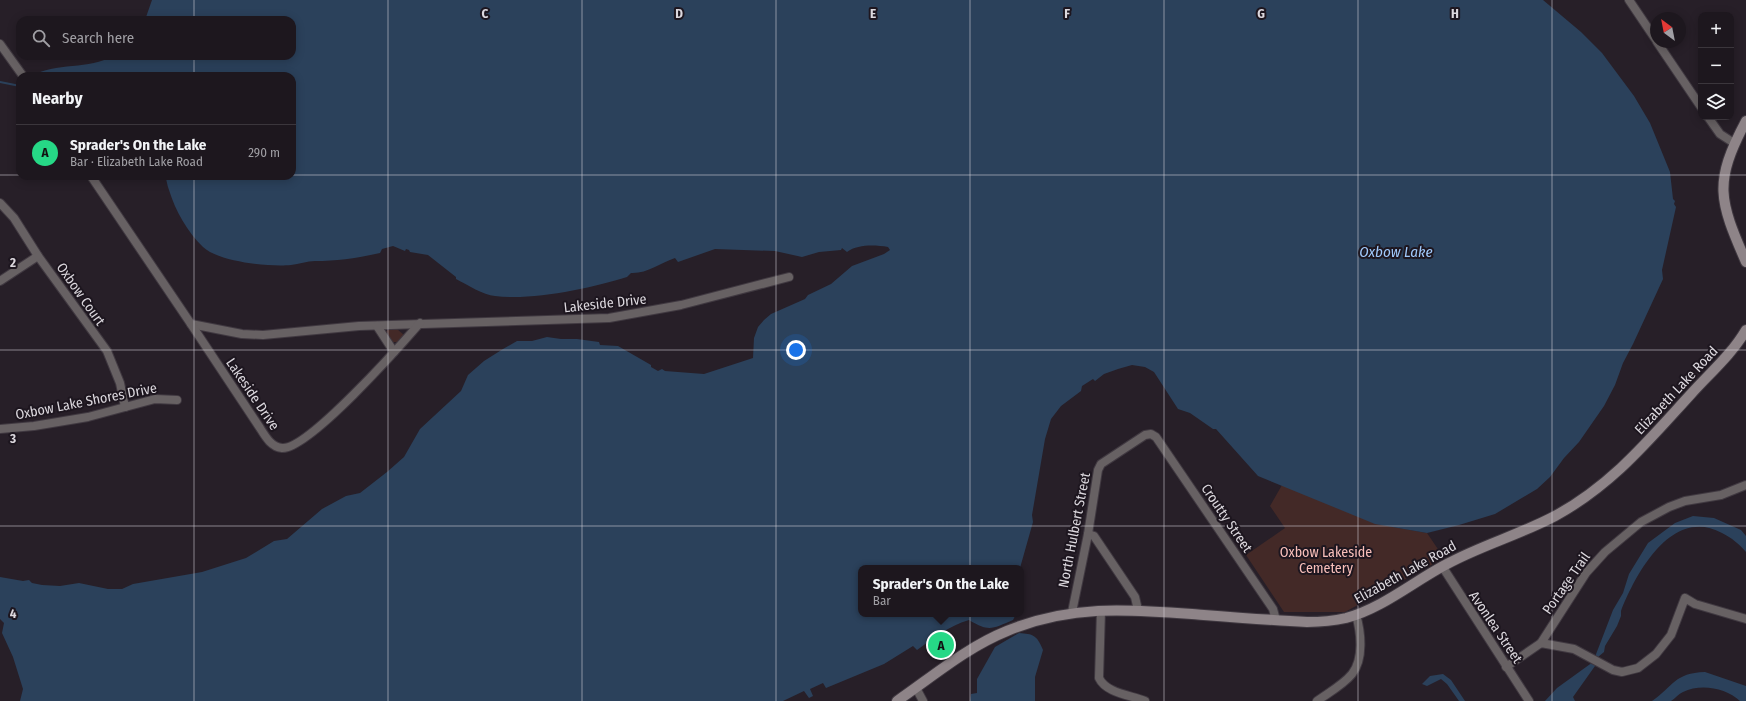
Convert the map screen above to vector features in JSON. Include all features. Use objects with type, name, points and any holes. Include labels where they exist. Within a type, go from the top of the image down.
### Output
[{"type":"street","points":[[1629,0],[1650,31]]},
{"type":"street","points":[[0,44],[20,72]]},
{"type":"street","points":[[1662,48],[1698,102]]},
{"type":"street","points":[[1710,120],[1720,134],[1734,143]]},
{"type":"street","points":[[1746,121],[1734,143],[1725,167],[1724,198],[1730,224],[1746,262]]},
{"type":"street","name":"Lakeside Drive","points":[[94,180],[260,428],[270,442],[276,447],[283,448],[292,445],[307,436],[328,418],[420,324]]},
{"type":"street","name":"Oxbow Court","points":[[0,203],[14,218],[38,256],[107,351],[120,383],[124,407]]},
{"type":"street","points":[[0,281],[38,256]]},
{"type":"street","name":"Lakeside Drive","points":[[191,324],[242,334],[263,335],[296,333],[330,328],[609,318],[681,305],[789,278]]},
{"type":"street","points":[[377,326],[394,352]]},
{"type":"street","name":"Elizabeth Lake Road","points":[[897,701],[976,647],[999,634],[1035,620],[1072,612],[1138,610],[1307,622],[1333,621],[1356,615],[1376,606],[1442,566],[1531,528],[1569,508],[1601,486],[1633,456],[1725,358],[1746,330]]},
{"type":"street","name":"Oxbow Lake Shores Drive","points":[[0,429],[60,422],[155,400],[177,400]]},
{"type":"street","name":"North Hulbert Street","points":[[1072,612],[1100,467],[1145,436],[1151,434]]},
{"type":"street","name":"Croutty Street","points":[[1151,434],[1156,437],[1273,609],[1276,620]]},
{"type":"street","name":"Portage Trail","points":[[1541,643],[1586,573],[1605,552],[1641,522],[1669,507],[1685,501],[1721,495],[1746,486]]},
{"type":"street","points":[[1088,534],[1094,536],[1135,597],[1138,610]]},
{"type":"street","name":"Avonlea Street","points":[[1442,566],[1529,701]]},
{"type":"street","points":[[1506,667],[1541,643],[1574,649],[1613,670],[1622,672],[1638,668],[1656,654],[1671,635],[1685,598],[1695,604],[1746,618]]},
{"type":"street","points":[[1101,610],[1098,678],[1105,687],[1110,690],[1128,694],[1145,701]]},
{"type":"street","points":[[1317,701],[1352,674],[1358,657],[1361,637],[1356,615]]},
{"type":"street","points":[[916,688],[923,701]]},
{"type":"green space","points":[[388,329],[397,329],[404,335],[397,342],[393,342],[386,332]]},
{"type":"green space","name":"Oxbow Lakeside Cemetery","points":[[1282,485],[1382,525],[1427,533],[1444,558],[1345,612],[1284,612],[1246,555],[1285,528],[1270,506]]},
{"type":"water","name":"Oxbow Lake","points":[[152,0],[1543,0],[1581,32],[1602,53],[1634,96],[1650,123],[1670,172],[1673,199],[1676,207],[1662,270],[1663,279],[1604,406],[1579,442],[1564,458],[1550,477],[1537,489],[1495,514],[1459,525],[1427,533],[1375,524],[1258,476],[1216,429],[1213,429],[1190,413],[1178,409],[1154,372],[1145,367],[1132,365],[1104,374],[1095,381],[1093,379],[1082,386],[1081,391],[1061,406],[1051,419],[1045,439],[1032,515],[1033,522],[1021,565],[858,565],[858,617],[1014,617],[1013,620],[991,628],[986,628],[969,620],[961,623],[941,633],[917,650],[913,646],[884,664],[826,688],[823,683],[810,689],[813,696],[809,698],[804,691],[783,701],[20,701],[23,689],[13,657],[2,633],[4,623],[0,619],[0,577],[23,581],[29,580],[32,583],[42,585],[60,586],[79,583],[108,589],[122,589],[133,584],[202,572],[246,558],[274,541],[287,539],[322,509],[346,496],[360,493],[387,472],[404,457],[420,429],[461,391],[468,375],[484,361],[517,341],[532,341],[547,337],[599,342],[600,345],[618,346],[651,365],[651,367],[658,371],[662,369],[665,371],[704,374],[753,358],[754,338],[758,327],[771,314],[805,299],[808,295],[831,284],[852,266],[884,254],[890,250],[888,247],[867,246],[851,249],[847,252],[842,248],[841,250],[819,252],[802,257],[775,251],[715,249],[678,262],[675,258],[648,270],[631,273],[627,277],[597,285],[526,297],[495,296],[481,292],[456,279],[456,277],[428,255],[410,252],[406,249],[405,251],[393,246],[382,249],[380,253],[364,256],[339,260],[309,261],[291,265],[258,264],[232,260],[210,252],[197,241],[183,221],[175,205],[166,180],[296,180],[296,72],[41,72],[51,69],[94,63],[103,60],[296,60],[296,16],[146,16]]},
{"type":"water","points":[[1693,516],[1714,518],[1741,530],[1746,536],[1746,552],[1741,546],[1726,535],[1704,527],[1687,528],[1672,536],[1658,548],[1636,579],[1621,611],[1621,616],[1617,626],[1605,646],[1604,652],[1598,657],[1595,666],[1573,697],[1575,701],[1545,701],[1557,688],[1593,662],[1613,610],[1623,593],[1629,574],[1648,543],[1675,523]]},
{"type":"water","points":[[1019,633],[1034,636],[1039,641],[1043,650],[1035,677],[1035,701],[970,701],[971,694],[977,693],[977,679],[995,647]]},
{"type":"water","points":[[1705,672],[1746,686],[1746,701],[1740,701],[1721,690],[1705,687],[1690,689],[1683,692],[1671,701],[1652,701],[1680,678],[1695,673]]},
{"type":"water","points":[[1443,674],[1451,680],[1465,701],[1459,701],[1447,684],[1441,679],[1427,686],[1422,684],[1430,676]]},
{"type":"waterway","points":[[0,82],[16,85]]},
{"type":"place","name":"Sprader's On the Lake","points":[[941,645]]}]
